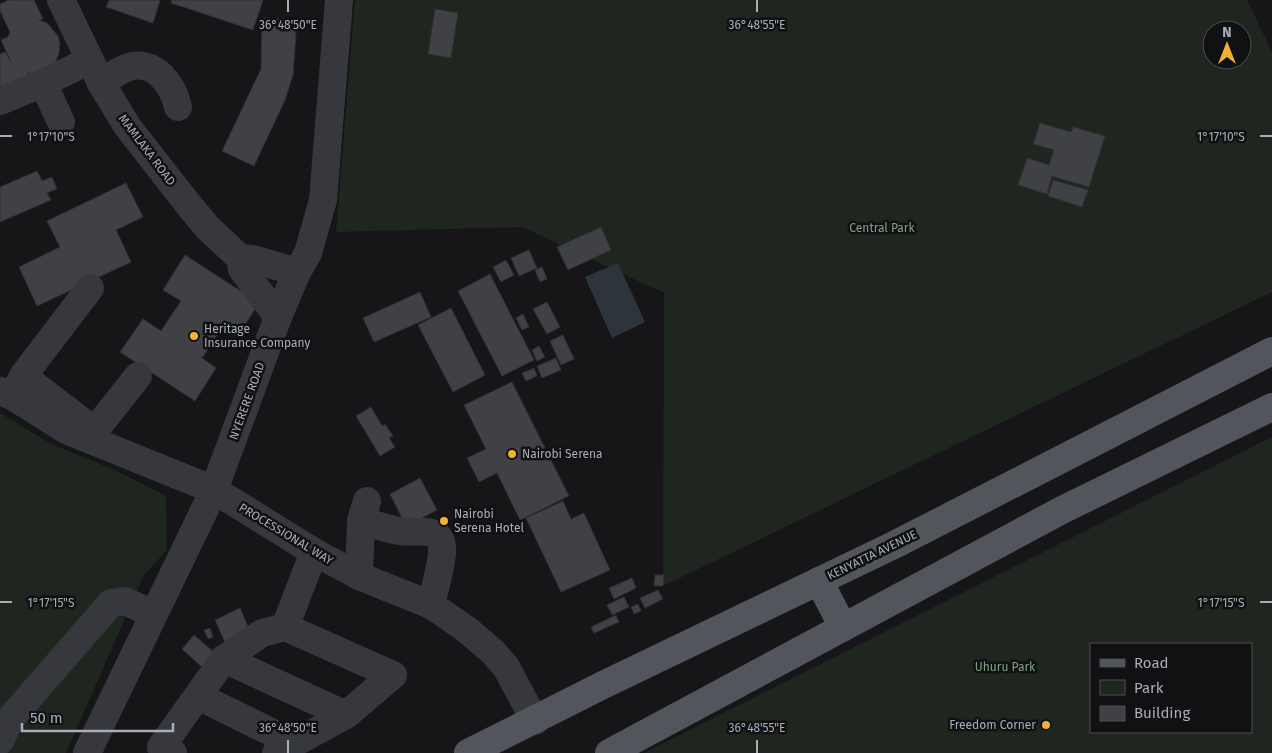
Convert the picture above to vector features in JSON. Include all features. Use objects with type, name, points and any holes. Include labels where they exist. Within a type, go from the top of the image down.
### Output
[{"type":"main road","name":"KENYATTA AVENUE","points":[[468,753],[603,685],[904,539],[1272,350]]},
{"type":"main road","points":[[610,753],[1062,510],[1272,407]]},
{"type":"main road","points":[[819,581],[843,627]]},
{"type":"street","name":"MAMLAKA ROAD","points":[[61,0],[95,71],[127,126],[207,227],[240,258],[242,269],[278,316]]},
{"type":"street","name":"NYERERE ROAD","points":[[87,753],[214,490],[278,316],[297,272],[308,253],[323,200],[339,0]]},
{"type":"street","points":[[0,101],[43,83],[95,71],[140,66],[153,69],[161,75],[176,96],[178,107]]},
{"type":"street","points":[[43,83],[61,122]]},
{"type":"street","points":[[240,258],[253,259],[297,272]]},
{"type":"street","points":[[90,288],[12,388],[96,429],[138,376]]},
{"type":"street","name":"PROCESSIONAL WAY","points":[[12,388],[66,430],[214,490],[314,552],[359,576],[431,605],[466,629],[493,652],[506,667],[535,720]]},
{"type":"street","points":[[359,576],[364,511],[401,531],[427,531],[433,533],[438,538],[442,552],[431,605]]},
{"type":"street","points":[[285,627],[314,552]]},
{"type":"street","points":[[4,728],[112,603],[125,601],[153,614]]},
{"type":"street","points":[[164,751],[198,696],[224,659],[262,633],[285,627],[393,675],[346,715],[285,748],[198,696]]},
{"type":"street","points":[[224,659],[346,715]]},
{"type":"green space","name":"Central Park","points":[[355,0],[1247,0],[1272,52],[1272,292],[663,586],[664,293],[522,227],[336,232]]},
{"type":"green space","points":[[0,413],[51,444],[110,468],[166,496],[167,550],[144,575],[66,753],[0,753]]},
{"type":"green space","name":"Uhuru Park","points":[[1272,437],[1272,753],[644,753]]},
{"type":"shaded area","points":[[618,263],[645,322],[612,338],[585,277]]},
{"type":"building","points":[[9,0],[34,0],[43,19],[39,20],[47,23],[58,36],[60,44],[56,61],[51,67],[35,74],[27,73],[29,78],[0,90],[0,54],[5,52],[11,62],[1,40],[8,37],[10,32],[0,11],[0,4]]},
{"type":"building","points":[[109,0],[160,0],[153,23],[106,7]]},
{"type":"building","points":[[172,0],[263,0],[253,30],[171,3]]},
{"type":"building","points":[[435,9],[458,13],[451,58],[428,54]]},
{"type":"building","points":[[262,18],[297,19],[293,75],[285,100],[254,166],[222,151],[261,69]]},
{"type":"building","points":[[1040,123],[1071,132],[1073,127],[1105,136],[1089,187],[1052,176],[1047,194],[1018,185],[1027,158],[1049,165],[1054,150],[1033,144]]},
{"type":"building","points":[[37,171],[42,181],[52,177],[57,189],[47,193],[51,200],[0,222],[0,187]]},
{"type":"building","points":[[1053,180],[1088,190],[1082,207],[1048,196]]},
{"type":"building","points":[[126,183],[143,217],[116,230],[131,262],[37,306],[19,267],[60,247],[47,221]]},
{"type":"building","points":[[601,227],[611,250],[568,270],[557,247]]},
{"type":"building","points":[[529,250],[537,268],[519,276],[511,258]]},
{"type":"building","points":[[185,255],[259,303],[237,337],[222,328],[202,358],[216,368],[195,401],[120,352],[143,319],[161,331],[181,301],[163,290]]},
{"type":"building","points":[[506,260],[514,275],[501,282],[493,267]]},
{"type":"building","points":[[542,267],[547,279],[540,282],[535,270]]},
{"type":"building","points":[[490,274],[534,360],[502,376],[458,291]]},
{"type":"building","points":[[420,292],[431,317],[374,342],[363,318]]},
{"type":"building","points":[[547,302],[560,327],[547,334],[533,309]]},
{"type":"building","points":[[451,308],[485,375],[453,392],[418,325]]},
{"type":"building","points":[[523,314],[529,327],[522,330],[516,318]]},
{"type":"building","points":[[563,335],[574,359],[561,365],[550,341]]},
{"type":"building","points":[[539,346],[545,357],[537,361],[532,350]]},
{"type":"building","points":[[556,358],[561,370],[542,378],[537,366]]},
{"type":"building","points":[[534,368],[537,376],[526,381],[522,373]]},
{"type":"building","name":"Nairobi Serena","points":[[512,382],[569,496],[520,520],[497,473],[479,482],[467,458],[486,449],[464,405]]},
{"type":"building","points":[[371,407],[382,426],[385,424],[393,436],[389,438],[395,447],[380,456],[356,416]]},
{"type":"building","points":[[420,478],[437,510],[406,526],[390,494]]},
{"type":"building","points":[[563,501],[571,519],[584,513],[610,570],[561,592],[526,518]]},
{"type":"building","points":[[655,575],[664,575],[663,586],[654,586]]},
{"type":"building","points":[[632,578],[636,588],[614,599],[609,588]]},
{"type":"building","points":[[658,590],[663,599],[645,608],[640,598]]},
{"type":"building","points":[[624,597],[629,607],[612,615],[607,605]]},
{"type":"building","points":[[638,604],[641,611],[634,614],[631,607]]},
{"type":"building","points":[[240,608],[250,631],[225,642],[215,620]]},
{"type":"building","points":[[616,615],[619,622],[594,633],[591,627]]},
{"type":"building","points":[[210,628],[213,637],[208,639],[204,630]]},
{"type":"building","points":[[194,635],[215,653],[203,668],[182,649]]},
{"type":"place","name":"Heritage Insurance Company","points":[[194,336]]},
{"type":"place","name":"Nairobi Serena","points":[[512,454]]},
{"type":"place","name":"Nairobi Serena Hotel","points":[[444,521]]},
{"type":"place","name":"Freedom Corner","points":[[1046,725]]}]
